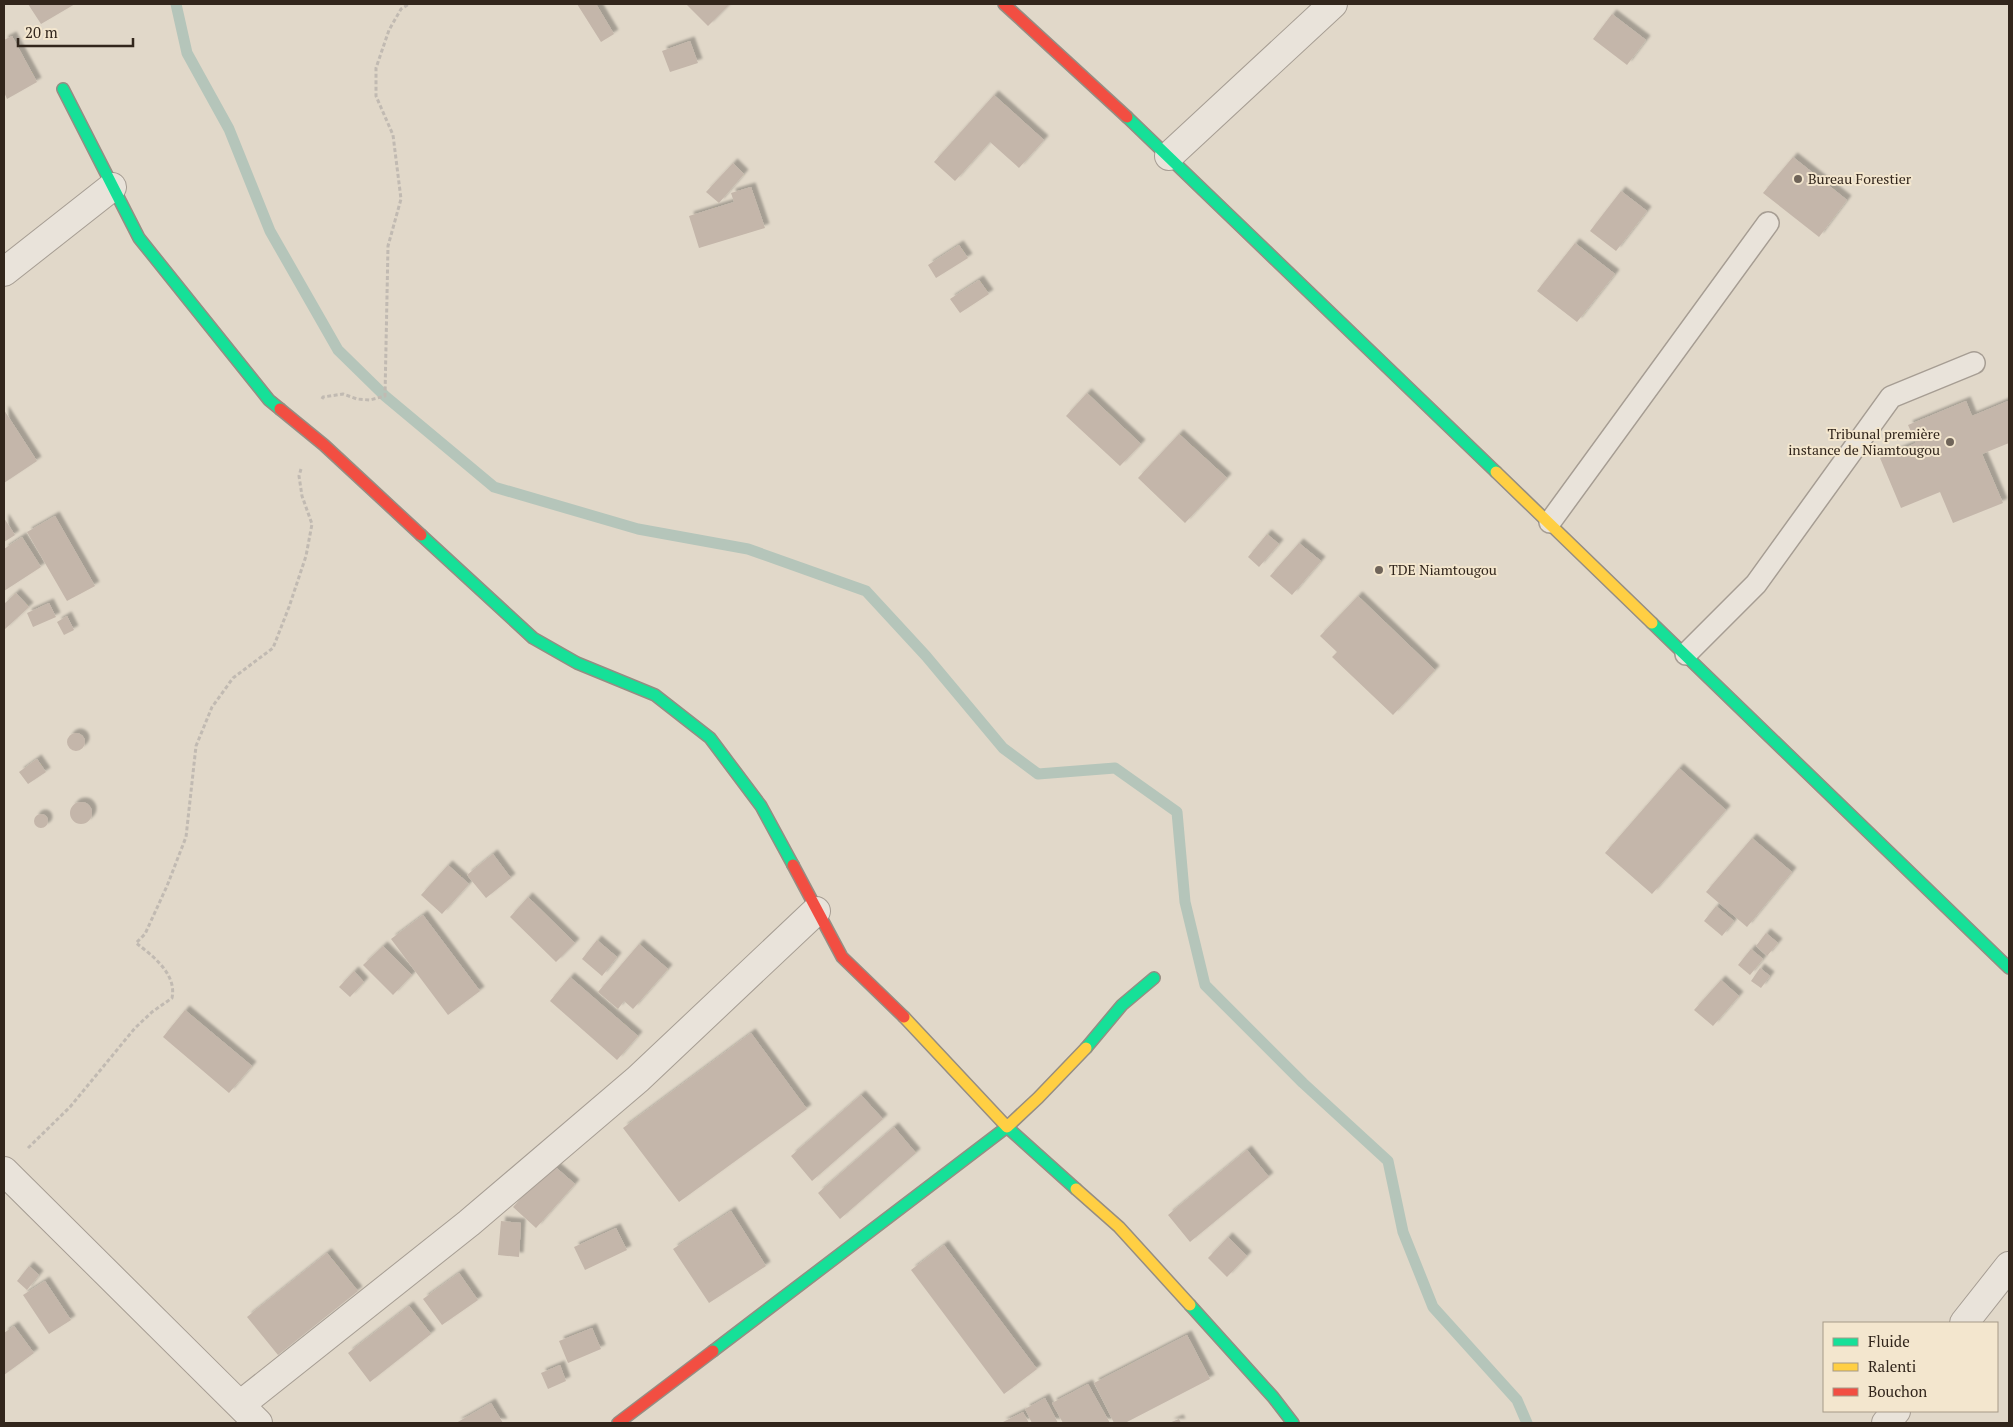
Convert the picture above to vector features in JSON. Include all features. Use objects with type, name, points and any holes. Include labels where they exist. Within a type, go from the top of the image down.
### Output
[{"type":"street","points":[[1004,4],[1169,156],[1550,522],[2009,968]]},
{"type":"street","points":[[1169,156],[1333,4]]},
{"type":"street","points":[[63,89],[139,238],[269,400],[316,438],[533,638],[576,663],[655,694],[710,738],[760,806],[816,912],[842,956],[909,1022],[1007,1127],[1119,1228],[1273,1397],[1293,1423]]},
{"type":"street","points":[[4,272],[112,187]]},
{"type":"street","points":[[14,1163],[249,1414],[630,1085],[816,912]]},
{"type":"street","points":[[618,1423],[1007,1127],[1090,1044],[1122,1005],[1154,978]]},
{"type":"street","points":[[1965,1322],[2009,1266]]},
{"type":"street","points":[[1886,1423],[1895,1412]]},
{"type":"lane","points":[[1550,522],[1768,223]]},
{"type":"lane","points":[[1686,654],[1756,584],[1891,397],[1974,363]]},
{"type":"path","points":[[14,1163],[70,1107],[135,1028],[152,1012],[172,998],[173,991],[170,978],[156,958],[136,943],[145,934],[168,886],[186,837],[196,746],[212,707],[233,678],[272,648],[289,606],[306,556],[312,524],[302,496],[299,476],[316,438],[323,397],[343,394],[357,399],[370,400],[385,396],[388,246],[400,199],[393,135],[376,96],[376,68],[388,30],[400,9],[409,4]]},
{"type":"building","points":[[28,4],[75,4],[41,24]]},
{"type":"building","points":[[577,4],[596,4],[614,34],[601,42]]},
{"type":"building","points":[[686,4],[730,4],[708,26]]},
{"type":"building","points":[[1612,14],[1646,40],[1627,65],[1593,39]]},
{"type":"building","points":[[12,36],[37,82],[7,99],[4,92],[4,40]]},
{"type":"building","points":[[690,41],[698,63],[670,72],[662,51]]},
{"type":"building","points":[[994,95],[1044,140],[1019,168],[990,142],[955,181],[934,162]]},
{"type":"building","points":[[1793,157],[1847,200],[1819,237],[1763,193]]},
{"type":"building","points":[[733,163],[744,174],[719,203],[706,192]]},
{"type":"building","points":[[751,187],[765,228],[699,248],[689,216],[734,202],[731,193]]},
{"type":"building","points":[[1621,191],[1647,211],[1616,251],[1590,231]]},
{"type":"building","points":[[1575,243],[1615,274],[1577,322],[1537,291]]},
{"type":"building","points":[[959,245],[968,258],[936,278],[928,265]]},
{"type":"building","points":[[979,280],[989,294],[960,313],[950,299]]},
{"type":"building","points":[[1087,393],[1141,444],[1120,466],[1066,416]]},
{"type":"building","points":[[1966,401],[1972,416],[2008,401],[2009,443],[1982,454],[2003,503],[1953,523],[1940,492],[1901,508],[1880,458],[1916,443],[1908,425]]},
{"type":"building","points":[[4,410],[37,461],[4,483]]},
{"type":"building","points":[[1179,434],[1227,478],[1185,523],[1138,478]]},
{"type":"building","points":[[55,516],[95,586],[67,601],[27,532]]},
{"type":"building","points":[[4,518],[15,535],[4,542]]},
{"type":"building","points":[[1267,534],[1279,544],[1259,567],[1248,557]]},
{"type":"building","points":[[22,537],[41,567],[4,591],[4,549]]},
{"type":"building","points":[[1299,543],[1321,561],[1292,595],[1270,576]]},
{"type":"building","points":[[16,593],[29,607],[4,630],[4,604]]},
{"type":"building","points":[[1358,596],[1435,670],[1393,715],[1332,657],[1337,652],[1320,636]]},
{"type":"building","points":[[49,603],[56,617],[33,627],[27,613]]},
{"type":"building","points":[[67,616],[74,630],[64,635],[57,622]]},
{"type":"building","points":[[76,733],[84,738],[85,742],[80,750],[76,751],[68,746],[67,742],[72,734]]},
{"type":"building","points":[[37,759],[46,772],[28,784],[19,772]]},
{"type":"building","points":[[1679,768],[1726,810],[1652,894],[1605,853]]},
{"type":"building","points":[[77,802],[85,802],[92,809],[92,817],[85,824],[77,824],[70,817],[70,809]]},
{"type":"building","points":[[38,814],[44,814],[48,821],[44,828],[38,828],[34,824],[34,818]]},
{"type":"building","points":[[1752,838],[1792,872],[1747,927],[1706,892]]},
{"type":"building","points":[[493,854],[511,878],[486,898],[467,875]]},
{"type":"building","points":[[448,865],[469,884],[442,914],[421,895]]},
{"type":"building","points":[[528,897],[575,943],[556,962],[510,917]]},
{"type":"building","points":[[1716,906],[1734,921],[1722,936],[1704,921]]},
{"type":"building","points":[[423,915],[480,991],[448,1015],[391,939]]},
{"type":"building","points":[[1766,933],[1778,943],[1767,956],[1756,946]]},
{"type":"building","points":[[597,940],[617,957],[602,976],[582,959]]},
{"type":"building","points":[[639,944],[668,969],[633,1009],[624,1001],[618,1009],[598,992]]},
{"type":"building","points":[[383,946],[412,975],[393,995],[363,965]]},
{"type":"building","points":[[1751,949],[1763,959],[1750,975],[1738,965]]},
{"type":"building","points":[[1760,968],[1770,976],[1761,988],[1751,981]]},
{"type":"building","points":[[354,971],[364,982],[350,997],[339,987]]},
{"type":"building","points":[[570,977],[638,1036],[617,1060],[550,1001]]},
{"type":"building","points":[[1721,980],[1739,996],[1713,1026],[1694,1010]]},
{"type":"building","points":[[185,1010],[252,1066],[229,1093],[163,1037]]},
{"type":"building","points":[[751,1033],[807,1109],[679,1202],[623,1128]]},
{"type":"building","points":[[861,1095],[883,1119],[812,1181],[791,1156]]},
{"type":"building","points":[[894,1127],[916,1153],[840,1219],[818,1193]]},
{"type":"building","points":[[1247,1150],[1269,1177],[1190,1242],[1168,1215]]},
{"type":"building","points":[[552,1164],[575,1184],[536,1228],[513,1207]]},
{"type":"building","points":[[731,1211],[766,1266],[709,1303],[673,1249]]},
{"type":"building","points":[[501,1221],[521,1223],[519,1257],[498,1255]]},
{"type":"building","points":[[616,1228],[627,1250],[585,1270],[574,1247]]},
{"type":"building","points":[[1228,1237],[1247,1256],[1227,1277],[1208,1258]]},
{"type":"building","points":[[944,1245],[1037,1369],[1004,1394],[911,1270]]},
{"type":"building","points":[[327,1253],[358,1291],[278,1355],[247,1317]]},
{"type":"building","points":[[29,1266],[39,1275],[27,1290],[17,1281]]},
{"type":"building","points":[[459,1273],[478,1300],[442,1325],[423,1299]]},
{"type":"building","points":[[45,1281],[71,1320],[49,1334],[23,1295]]},
{"type":"building","points":[[409,1306],[431,1334],[370,1382],[348,1353]]},
{"type":"building","points":[[14,1326],[34,1353],[4,1375],[4,1333]]},
{"type":"building","points":[[592,1328],[601,1349],[568,1363],[559,1341]]},
{"type":"building","points":[[1187,1335],[1210,1379],[1125,1423],[1114,1423],[1094,1383]]},
{"type":"building","points":[[560,1365],[566,1381],[548,1389],[541,1373]]},
{"type":"building","points":[[1088,1384],[1110,1423],[1063,1423],[1052,1403]]},
{"type":"building","points":[[1045,1398],[1058,1423],[1032,1423],[1025,1409]]},
{"type":"building","points":[[491,1403],[503,1423],[456,1423]]},
{"type":"building","points":[[1023,1412],[1029,1423],[1001,1423]]},
{"type":"building","points":[[1179,1419],[1181,1423],[1169,1423]]},
{"type":"waterway","points":[[176,4],[187,53],[229,129],[270,231],[338,350],[385,396],[494,487],[638,529],[748,549],[866,591],[926,656],[1003,748],[1038,774],[1115,768],[1177,812],[1185,902],[1205,985],[1303,1083],[1388,1161],[1403,1232],[1433,1307],[1517,1400],[1527,1423]]},
{"type":"traffic: fast","points":[[63,89],[139,238],[269,400],[280,409]]},
{"type":"traffic: fast","points":[[1127,117],[1496,472]]},
{"type":"traffic: fast","points":[[421,535],[533,638],[577,663],[655,695],[710,738],[761,806],[793,865]]},
{"type":"traffic: fast","points":[[1652,623],[2009,968]]},
{"type":"traffic: fast","points":[[1086,1048],[1122,1005],[1154,978]]},
{"type":"traffic: fast","points":[[713,1351],[1007,1127],[1076,1189]]},
{"type":"traffic: fast","points":[[1190,1305],[1273,1397],[1293,1423]]},
{"type":"traffic: slow","points":[[1496,472],[1652,623]]},
{"type":"traffic: slow","points":[[904,1017],[1007,1127],[1086,1048]]},
{"type":"traffic: slow","points":[[1076,1189],[1119,1227],[1190,1305]]},
{"type":"traffic: jam","points":[[1004,4],[1127,117]]},
{"type":"traffic: jam","points":[[280,409],[324,445],[421,535]]},
{"type":"traffic: jam","points":[[793,865],[842,957],[904,1017]]},
{"type":"traffic: jam","points":[[618,1423],[713,1351]]},
{"type":"place","name":"Bureau Forestier","points":[[1798,179]]},
{"type":"place","name":"Tribunal première instance de Niamtougou","points":[[1950,442]]},
{"type":"place","name":"TDE Niamtougou","points":[[1379,570]]}]
